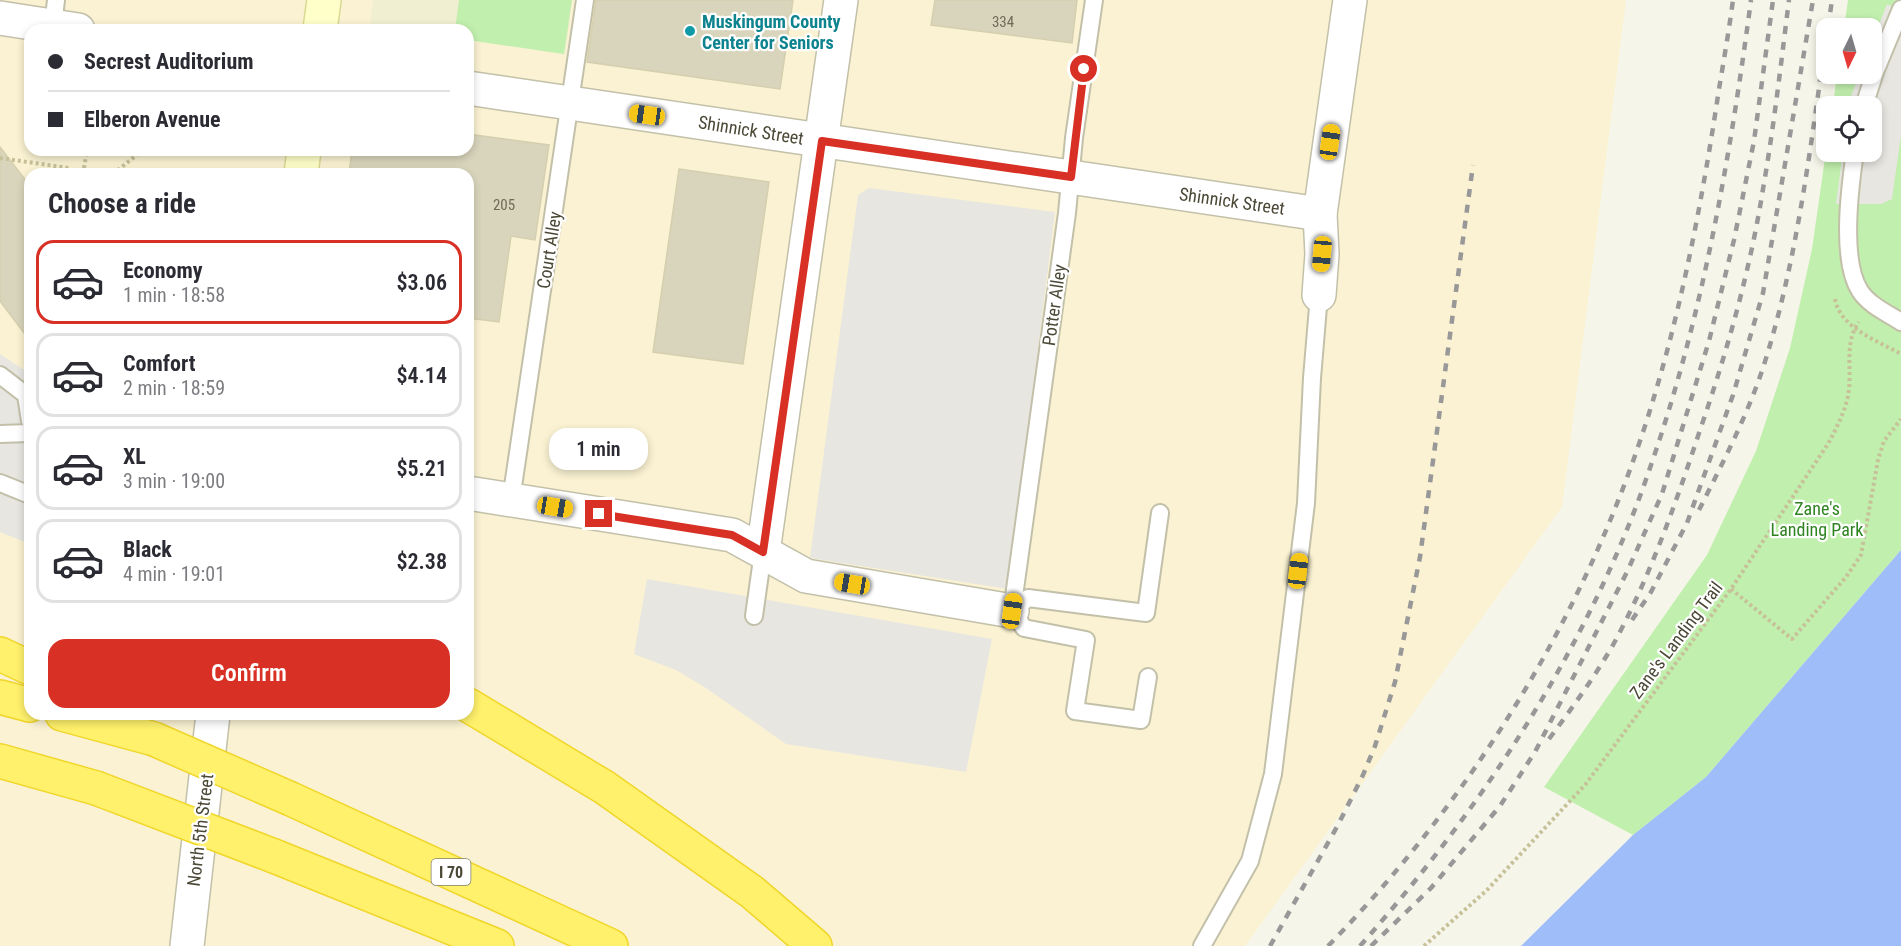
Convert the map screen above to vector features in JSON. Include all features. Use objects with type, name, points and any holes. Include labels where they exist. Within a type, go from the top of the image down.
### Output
[{"type":"highway","points":[[0,654],[24,665]]},
{"type":"highway","points":[[0,697],[24,703]]},
{"type":"highway","points":[[474,709],[604,787],[752,892],[815,946]]},
{"type":"highway","name":"I 70","points":[[84,720],[154,739],[291,799],[611,946]]},
{"type":"highway","points":[[127,720],[154,739]]},
{"type":"highway","points":[[0,761],[96,788],[274,856],[497,946]]},
{"type":"main road","points":[[321,24],[324,0]]},
{"type":"street","points":[[763,552],[841,0]]},
{"type":"street","points":[[1318,295],[1322,254],[1320,213],[1350,0]]},
{"type":"street","points":[[0,18],[62,19]]},
{"type":"street","name":"Shinnick Street","points":[[474,89],[1320,213]]},
{"type":"street","points":[[474,494],[732,535],[806,576],[1012,611]]},
{"type":"street","name":"North 5th Street","points":[[187,946],[212,720]]},
{"type":"lane","name":"Court Alley","points":[[511,500],[585,0]]},
{"type":"lane","name":"Potter Alley","points":[[1012,611],[1094,0]]},
{"type":"lane","points":[[1867,96],[1901,9]]},
{"type":"lane","points":[[1853,162],[1849,190],[1850,255],[1854,278],[1860,291],[1872,304],[1901,322]]},
{"type":"lane","points":[[1202,946],[1250,861],[1273,774],[1306,503],[1318,295]]},
{"type":"lane","points":[[0,375],[24,393]]},
{"type":"lane","points":[[0,434],[24,433]]},
{"type":"lane","points":[[0,483],[24,493]]},
{"type":"lane","points":[[1148,677],[1141,720],[1075,711],[1086,640],[1024,627],[1012,611],[1028,598],[1146,614],[1160,513]]},
{"type":"lane","points":[[754,616],[763,552]]},
{"type":"path","points":[[120,168],[136,156]]},
{"type":"path","points":[[0,158],[69,168]]},
{"type":"path","name":"Zane's Landing Trail","points":[[1424,946],[1487,890],[1585,785],[1731,589],[1828,444],[1840,421],[1848,394],[1848,353],[1854,328],[1872,304]]},
{"type":"path","points":[[1731,589],[1792,639],[1862,555],[1878,460],[1884,441],[1901,419]]},
{"type":"shaded area","points":[[0,0],[1626,0],[1562,507],[1245,946],[0,946]]},
{"type":"shaded area","points":[[373,0],[572,0],[565,55],[474,40],[474,24],[373,24],[370,21]]},
{"type":"shaded area","points":[[1887,4],[1901,11],[1901,135],[1892,199],[1881,204],[1836,204],[1842,162],[1882,162],[1882,96],[1851,96],[1856,84],[1882,84],[1881,18]]},
{"type":"shaded area","points":[[869,188],[1055,212],[1008,589],[810,558],[858,195]]},
{"type":"shaded area","points":[[0,354],[24,370],[24,542],[0,532]]},
{"type":"shaded area","points":[[647,579],[992,639],[966,772],[786,744],[706,688],[676,670],[634,654]]},
{"type":"green space","points":[[459,0],[572,0],[564,54],[474,41],[474,24],[456,24]]},
{"type":"green space","name":"Zane's Landing Park","points":[[1848,0],[1901,0],[1901,550],[1706,777],[1633,835],[1544,787],[1707,555],[1756,451],[1790,348],[1812,249],[1824,162],[1882,162],[1882,96],[1834,96],[1836,84],[1882,84],[1882,18],[1845,18]]},
{"type":"water","points":[[1901,550],[1901,946],[1521,946],[1633,835],[1706,777]]},
{"type":"building","name":"Muskingum County Center for Seniors","points":[[596,0],[793,0],[780,89],[587,62]]},
{"type":"building","points":[[935,0],[1077,0],[1072,43],[931,25]]},
{"type":"building","points":[[474,135],[549,145],[535,240],[511,236],[499,322],[474,319],[474,168],[350,168],[351,156],[474,156]]},
{"type":"building","points":[[0,147],[24,178],[24,333],[0,301]]},
{"type":"building","points":[[679,169],[769,182],[743,364],[653,352]]},
{"type":"railway","points":[[1328,946],[1375,896],[1419,843],[1500,730],[1536,671],[1599,547],[1642,435],[1671,338],[1703,189],[1733,0]]},
{"type":"railway","points":[[1360,946],[1449,837],[1530,720],[1598,596],[1626,531],[1651,465],[1669,408],[1700,294],[1724,177],[1751,0]]},
{"type":"railway","points":[[1371,946],[1431,888],[1500,806],[1535,752],[1627,572],[1662,494],[1709,341],[1734,240],[1754,141],[1773,0]]},
{"type":"railway","points":[[1549,739],[1613,645],[1639,593],[1681,485],[1710,401],[1737,311],[1758,220],[1789,0]]},
{"type":"railway","points":[[1632,620],[1651,592],[1687,523],[1733,395],[1763,293],[1813,0]]},
{"type":"railway","points":[[1829,18],[1832,0]]},
{"type":"railway","points":[[1699,510],[1736,434],[1767,355],[1788,276],[1796,235],[1819,84]]},
{"type":"railway","points":[[1270,946],[1338,825],[1363,775],[1375,746],[1395,682],[1420,557],[1473,165]]},
{"type":"place","name":"Muskingum County Center for Seniors","points":[[690,31]]},
{"type":"route","points":[[599,514],[732,535],[763,552],[822,141],[1071,177],[1084,69]]}]
